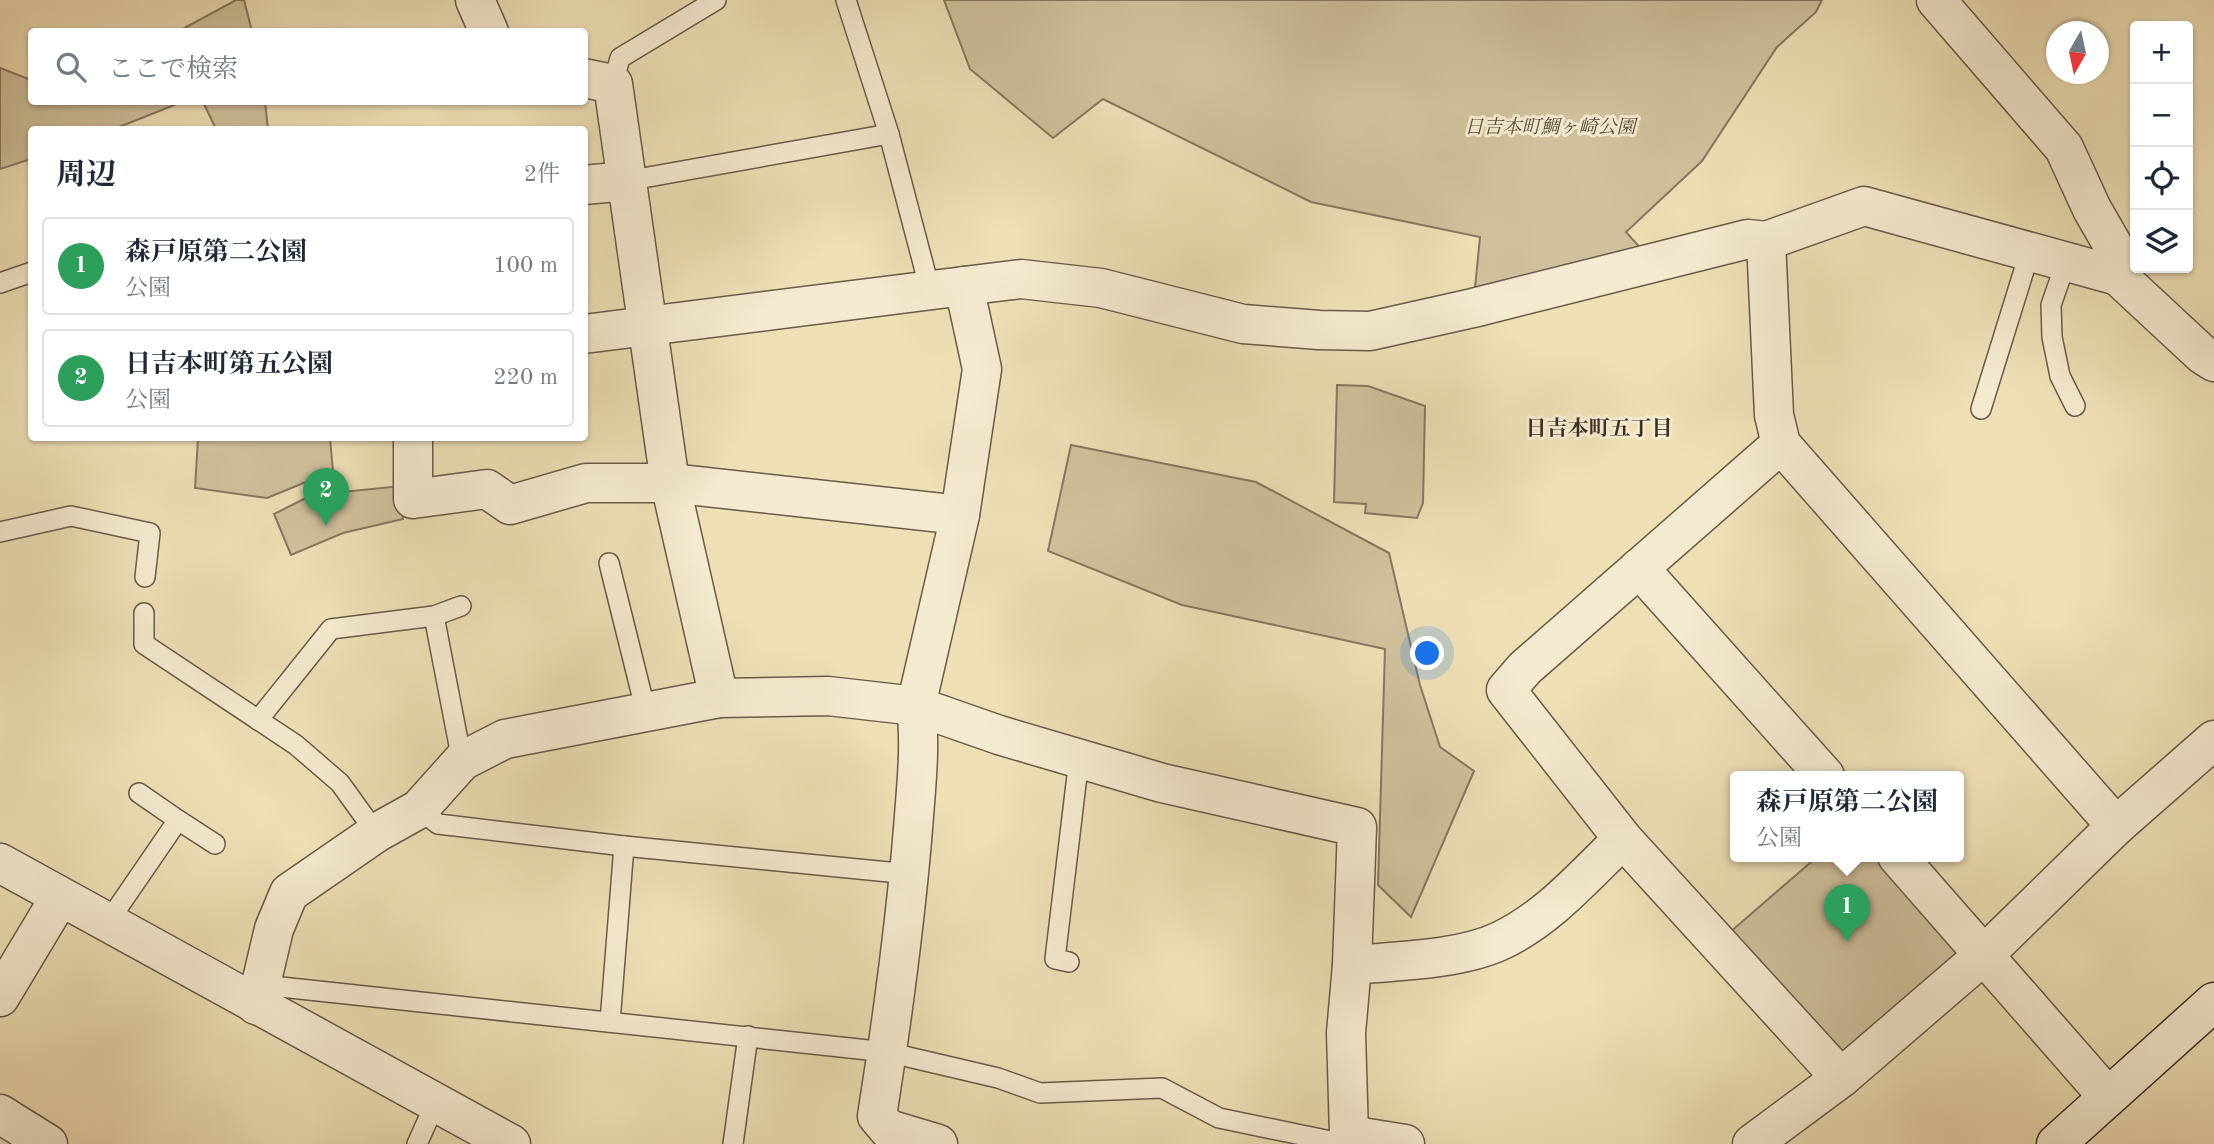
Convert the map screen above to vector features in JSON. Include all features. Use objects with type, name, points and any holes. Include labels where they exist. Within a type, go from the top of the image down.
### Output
[{"type":"street","points":[[475,0],[487,28]]},
{"type":"street","points":[[1936,0],[2064,148],[2092,209],[2115,248],[2118,276]]},
{"type":"street","points":[[598,81],[626,181],[670,482],[719,698]]},
{"type":"street","points":[[588,185],[626,181]]},
{"type":"street","points":[[588,334],[1021,279],[1101,288],[1243,324],[1370,331],[1748,239],[1766,241],[1864,206],[2118,276],[2203,355],[2214,362]]},
{"type":"street","points":[[1766,241],[1774,415],[1781,444],[2116,826]]},
{"type":"street","points":[[938,1144],[888,1129],[877,1116],[909,874],[920,736],[916,706],[960,515],[982,369],[947,288]]},
{"type":"street","points":[[413,441],[413,499],[487,489],[510,505],[586,483],[670,482],[960,515]]},
{"type":"street","points":[[1781,444],[1525,668],[1506,690],[1623,839],[1841,1078]]},
{"type":"street","points":[[1639,568],[1821,771]]},
{"type":"street","points":[[256,1005],[274,929],[289,893],[376,833],[419,809],[462,761],[505,739],[719,698],[828,696],[916,706],[999,735],[1162,783],[1357,827],[1352,965],[1346,1033],[1346,1141],[1405,1144]]},
{"type":"street","points":[[1752,1144],[1841,1078],[1985,954],[2116,826],[2214,740]]},
{"type":"street","points":[[1352,965],[1448,956],[1499,941],[1545,913],[1623,839]]},
{"type":"street","points":[[1902,862],[2108,1097]]},
{"type":"street","points":[[0,863],[511,1144]]},
{"type":"street","points":[[0,997],[60,897]]},
{"type":"street","points":[[2056,1144],[2214,1002]]},
{"type":"street","points":[[0,1114],[48,1144]]},
{"type":"lane","points":[[598,81],[620,58],[716,0]]},
{"type":"lane","points":[[846,0],[889,134],[947,288]]},
{"type":"lane","points":[[626,181],[889,134]]},
{"type":"lane","points":[[1981,409],[2030,251]]},
{"type":"lane","points":[[2067,262],[2051,305],[2052,337],[2060,376],[2075,406]]},
{"type":"lane","points":[[0,282],[28,273]]},
{"type":"lane","points":[[0,532],[71,516],[150,533],[145,577]]},
{"type":"lane","points":[[609,563],[646,712]]},
{"type":"lane","points":[[258,720],[331,629],[433,616],[461,606]]},
{"type":"lane","points":[[144,614],[144,644],[296,745],[340,783],[376,833]]},
{"type":"lane","points":[[433,616],[462,761]]},
{"type":"lane","points":[[1069,962],[1055,959],[1079,759]]},
{"type":"lane","points":[[139,793],[215,844]]},
{"type":"lane","points":[[419,809],[438,824],[624,846],[909,874]]},
{"type":"lane","points":[[108,922],[178,820]]},
{"type":"lane","points":[[610,1021],[624,846]]},
{"type":"lane","points":[[256,1005],[281,987],[887,1052],[998,1078],[1040,1093],[1162,1088],[1219,1118],[1346,1141]]},
{"type":"lane","points":[[733,1144],[748,1036]]},
{"type":"lane","points":[[417,1144],[435,1104]]},
{"type":"green space","points":[[236,0],[244,0],[251,28],[185,28]]},
{"type":"green space","name":"日吉本町鯛ヶ崎公園","points":[[944,0],[1822,0],[1816,12],[1777,47],[1702,161],[1626,232],[1653,262],[1473,308],[1480,237],[1311,202],[1103,99],[1053,138],[970,69]]},
{"type":"green space","points":[[0,68],[28,79],[28,105],[174,105],[122,126],[28,126],[28,160],[0,169]]},
{"type":"green space","points":[[204,105],[265,105],[268,126],[215,126]]},
{"type":"green space","points":[[1337,385],[1368,386],[1425,406],[1423,503],[1417,518],[1365,513],[1366,504],[1334,502]]},
{"type":"green space","points":[[198,441],[330,441],[333,471],[267,498],[195,488]]},
{"type":"green space","points":[[1071,445],[1256,482],[1389,553],[1420,685],[1440,747],[1474,771],[1411,917],[1378,885],[1385,649],[1182,605],[1048,551]]},
{"type":"green space","points":[[401,486],[403,519],[343,533],[291,555],[274,514],[312,495]]},
{"type":"green space","points":[[1811,862],[1889,862],[1965,952],[1840,1060],[1729,933]]},
{"type":"place","name":"日吉本町第五公園","points":[[326,526]]},
{"type":"place","name":"森戸原第二公園","points":[[1847,942]]},
{"type":"district","name":"日吉本町五丁目","points":[[1599,429]]}]
